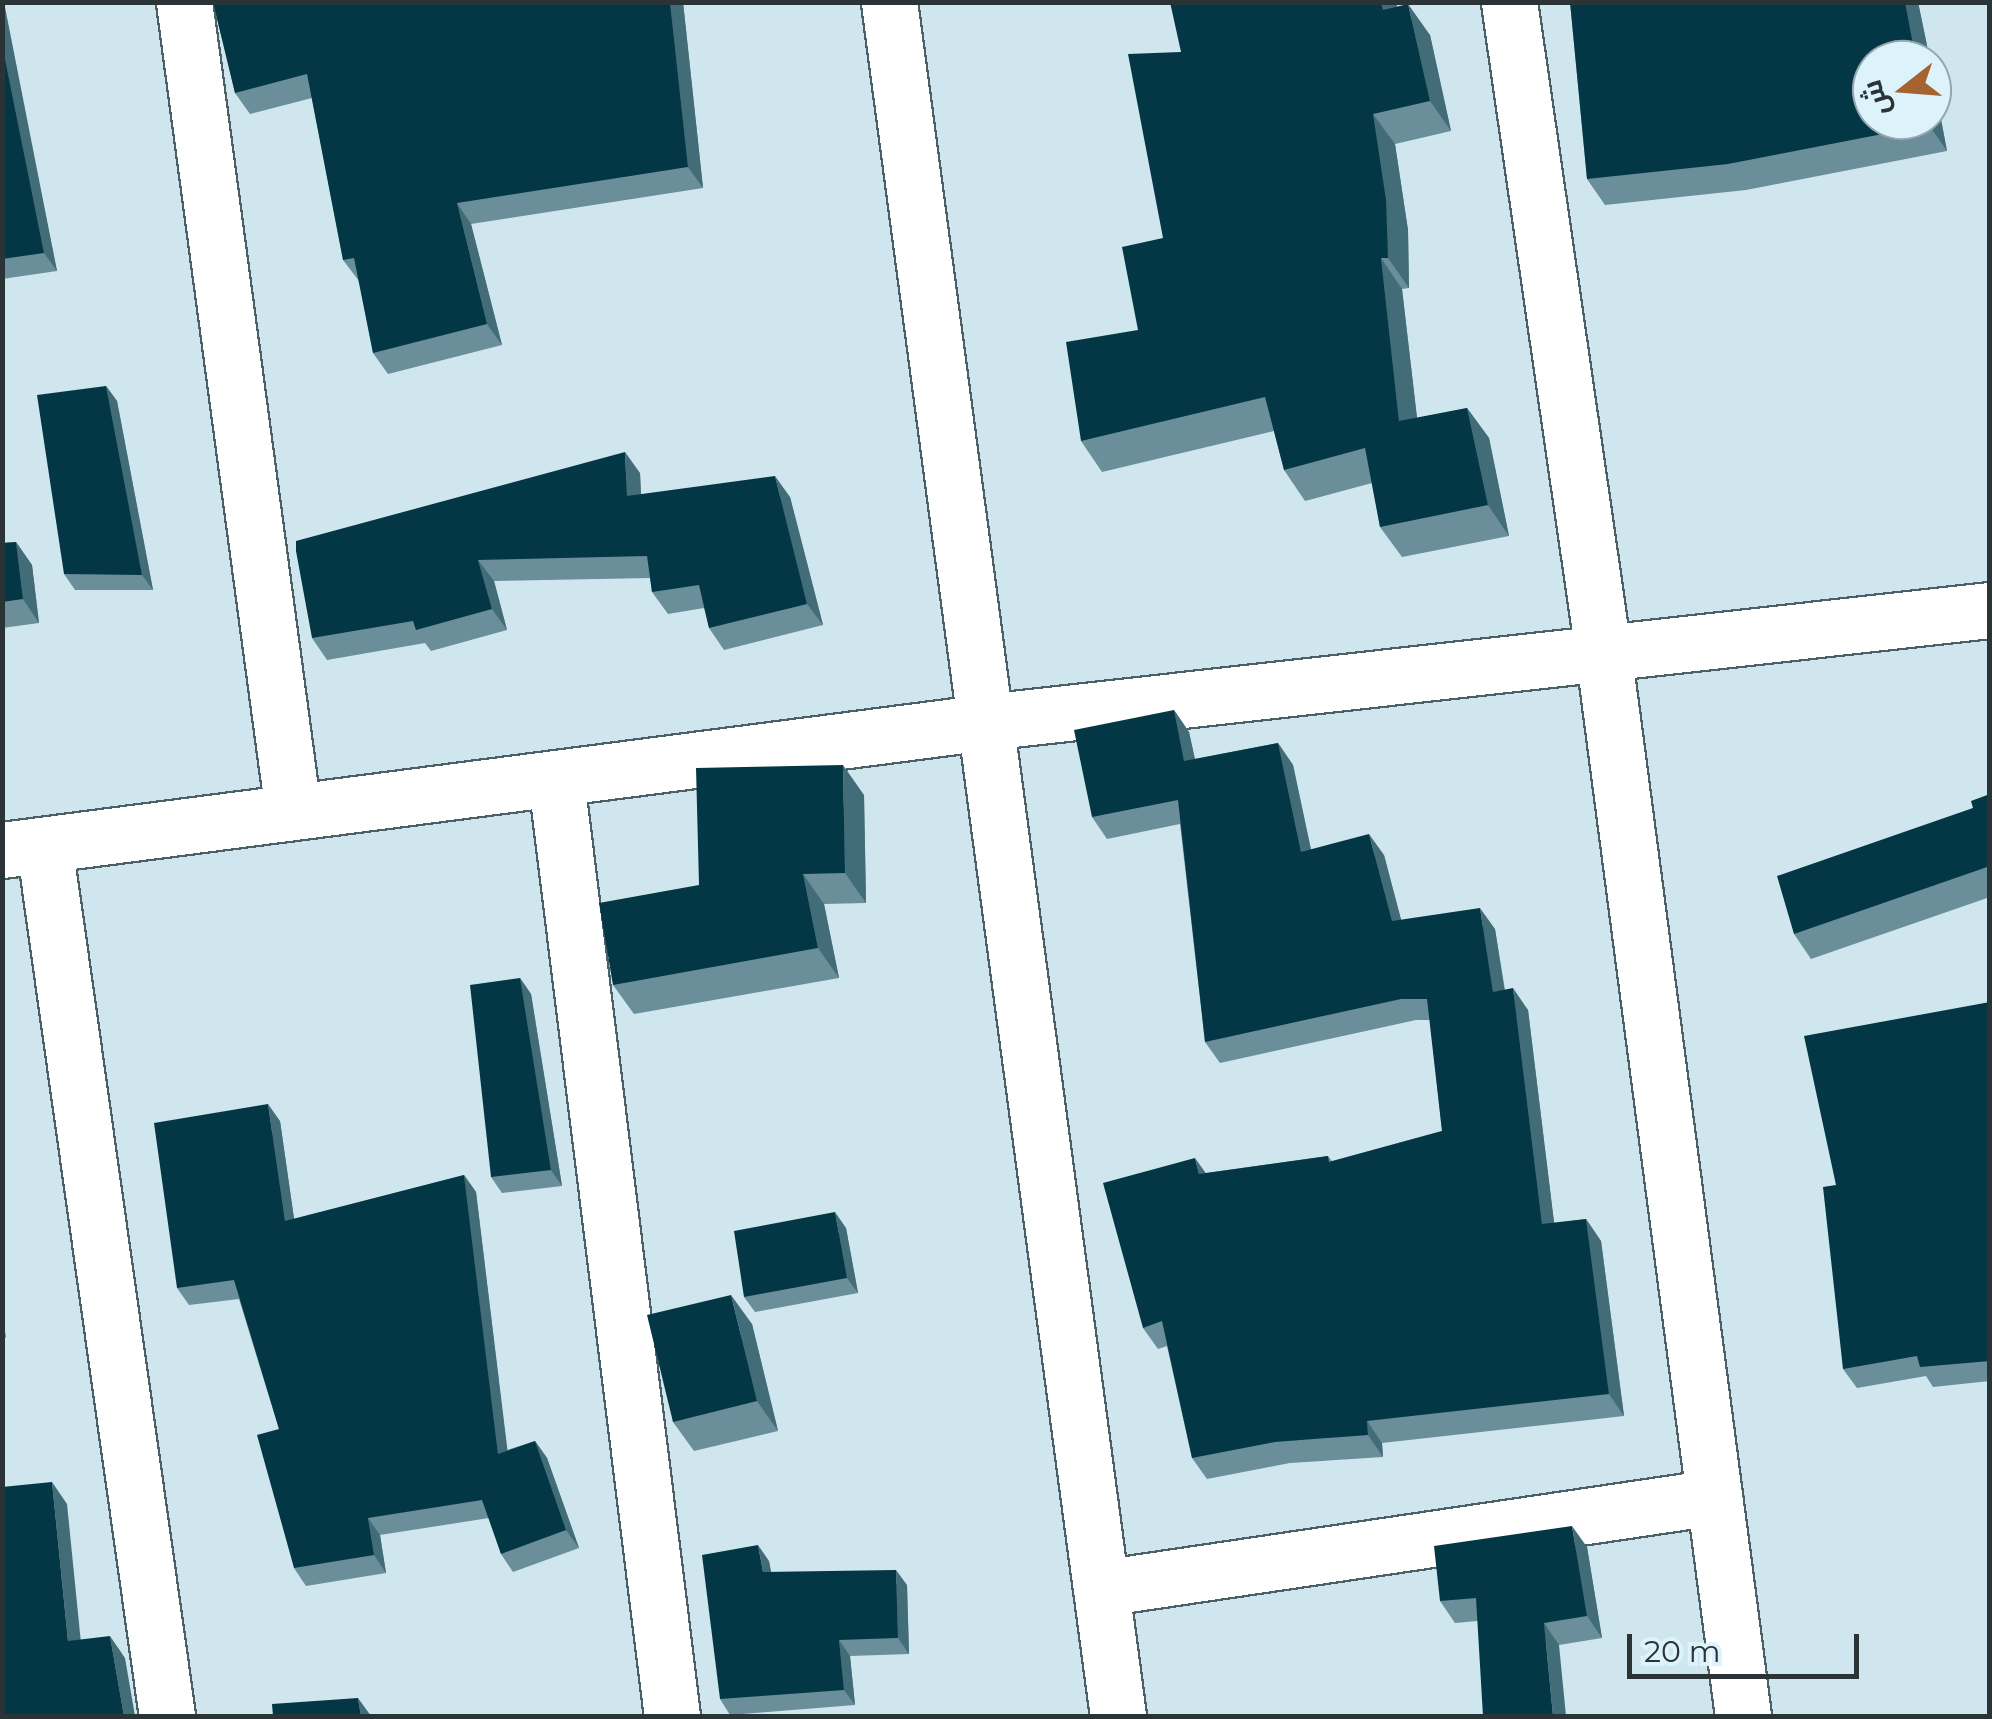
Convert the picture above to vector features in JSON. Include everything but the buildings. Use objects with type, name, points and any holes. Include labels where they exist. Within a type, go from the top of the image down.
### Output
[{"type":"street","points":[[184,2],[293,810]]},
{"type":"street","points":[[889,2],[1118,1716]]},
{"type":"street","points":[[1509,2],[1603,650],[1743,1716]]},
{"type":"street","points":[[168,1716],[23,848],[986,722],[1603,650],[1990,610]]},
{"type":"street","points":[[556,781],[672,1716]]},
{"type":"street","points":[[1101,1588],[1714,1497]]}]
